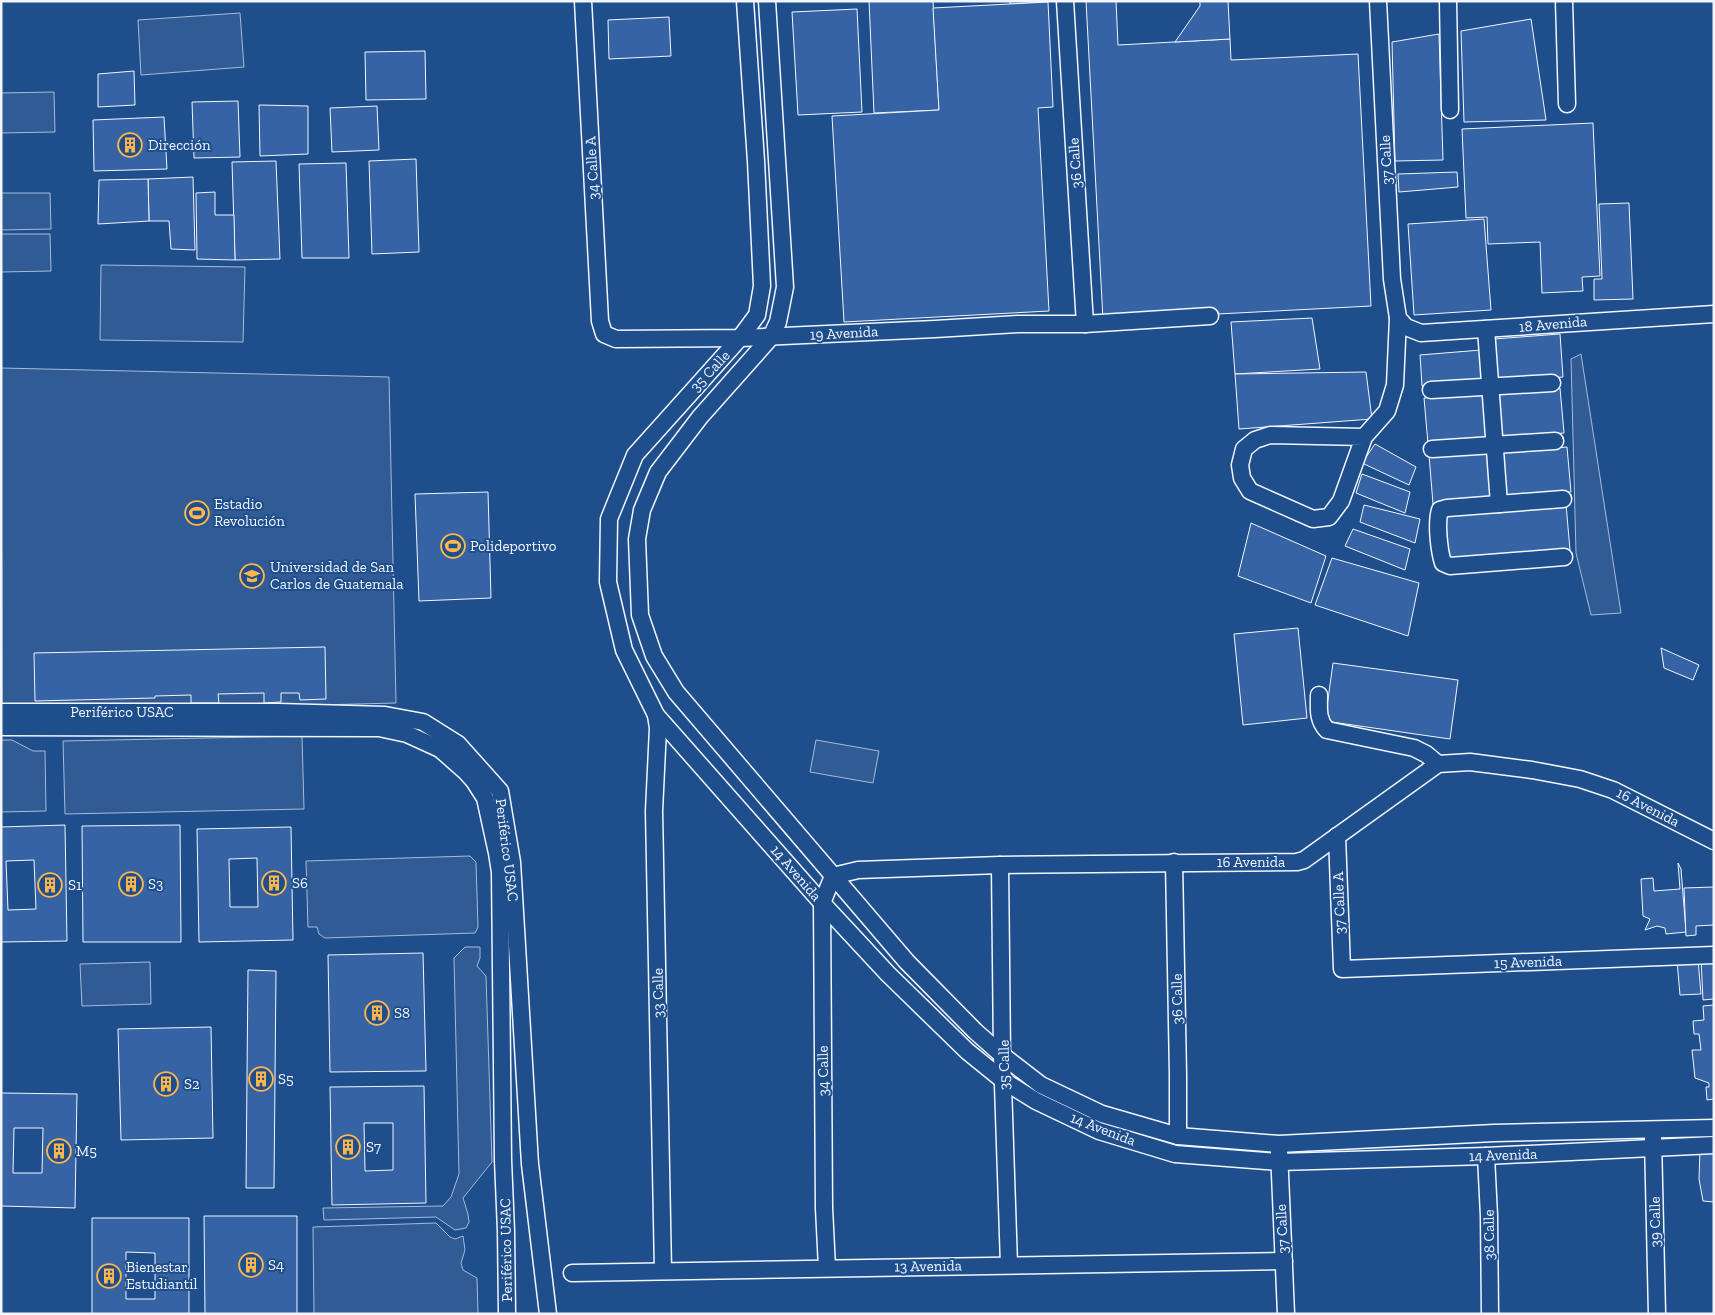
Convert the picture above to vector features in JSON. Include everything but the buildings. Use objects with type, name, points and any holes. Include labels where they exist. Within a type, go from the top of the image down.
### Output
[{"type":"street","name":"34 Calle A","points":[[583,1],[600,321],[604,334]]},
{"type":"street","name":"35 Calle","points":[[656,715],[624,650],[608,582],[609,519],[635,455],[740,338],[757,316],[762,286],[746,1]]},
{"type":"street","name":"35 Calle","points":[[676,692],[654,656],[640,616],[637,539],[642,510],[658,472],[700,417],[772,337],[778,322],[785,287],[768,1]]},
{"type":"street","name":"36 Calle","points":[[1065,1],[1085,324]]},
{"type":"street","name":"37 Calle","points":[[1364,437],[1387,411],[1395,385],[1398,318],[1392,279],[1378,1]]},
{"type":"street","points":[[1448,1],[1450,110]]},
{"type":"street","points":[[1564,1],[1567,104]]},
{"type":"street","name":"18 Avenida","points":[[1398,318],[1406,327],[1420,333],[1714,314]]},
{"type":"street","name":"19 Avenida","points":[[604,334],[616,339],[740,338],[935,330],[1018,324],[1085,324],[1210,316]]},
{"type":"street","points":[[1486,329],[1499,504]]},
{"type":"street","points":[[1430,390],[1552,384]]},
{"type":"street","points":[[1270,435],[1364,437],[1341,501],[1329,516],[1313,519],[1265,499],[1250,491],[1242,478],[1240,464],[1244,449],[1255,440],[1270,435]]},
{"type":"street","points":[[1432,449],[1555,441]]},
{"type":"street","points":[[1563,499],[1447,508],[1440,510],[1438,517],[1441,556],[1443,563],[1450,566],[1564,557]]},
{"type":"street","name":"14 Avenida","points":[[676,692],[907,962],[975,1031],[1041,1085],[1102,1114],[1178,1136],[1279,1144],[1494,1133],[1714,1128]]},
{"type":"street","points":[[1319,695],[1319,716],[1321,724],[1327,730],[1414,748],[1426,754],[1438,764]]},
{"type":"street","name":"Periférico USAC","points":[[1,712],[278,712],[385,715],[422,722],[458,744],[500,791],[512,862],[530,1164],[548,1314]]},
{"type":"street","name":"14 Avenida","points":[[656,715],[822,903],[888,974],[954,1038],[1004,1080],[1036,1101],[1099,1131],[1175,1154],[1279,1162],[1486,1156],[1714,1145]]},
{"type":"street","name":"33 Calle","points":[[656,715],[658,728],[654,811],[663,1271]]},
{"type":"street","name":"Periférico USAC","points":[[1,727],[379,728],[406,734],[440,750],[474,781],[484,798],[500,872],[503,1160],[507,1314]]},
{"type":"street","name":"16 Avenida","points":[[833,876],[858,870],[1000,864],[1296,862],[1304,860],[1438,764],[1470,762],[1532,770],[1580,779],[1613,790],[1714,841]]},
{"type":"street","name":"37 Calle A","points":[[1337,836],[1342,969]]},
{"type":"street","name":"36 Calle","points":[[1174,862],[1178,1136]]},
{"type":"street","name":"35 Calle","points":[[1000,864],[1002,1055],[1008,1265]]},
{"type":"street","name":"34 Calle","points":[[827,1268],[824,1208],[822,903],[833,876]]},
{"type":"street","name":"15 Avenida","points":[[1342,969],[1714,955]]},
{"type":"street","name":"39 Calle","points":[[1652,1130],[1654,1148],[1657,1314]]},
{"type":"street","name":"37 Calle","points":[[1279,1144],[1286,1314]]},
{"type":"street","name":"38 Calle","points":[[1486,1156],[1490,1314]]},
{"type":"street","name":"13 Avenida","points":[[572,1273],[1284,1261]]},
{"type":"shaded area","points":[[240,13],[244,67],[141,75],[138,20]]},
{"type":"shaded area","points":[[54,92],[55,132],[1,133],[1,93]]},
{"type":"shaded area","points":[[1,193],[50,193],[51,229],[1,230]]},
{"type":"shaded area","points":[[1,234],[50,234],[51,271],[1,272]]},
{"type":"shaded area","points":[[101,265],[245,267],[243,342],[100,340]]},
{"type":"shaded area","points":[[1581,354],[1621,613],[1591,615],[1576,553],[1571,359]]},
{"type":"shaded area","name":"Estadio Revolución","points":[[1,368],[389,377],[396,703],[278,706],[2,705]]},
{"type":"shaded area","points":[[302,736],[304,809],[65,814],[63,741]]},
{"type":"shaded area","points":[[1,740],[12,740],[33,751],[45,751],[46,811],[1,812]]},
{"type":"shaded area","points":[[816,740],[879,751],[873,783],[810,772]]},
{"type":"shaded area","points":[[470,856],[476,862],[478,927],[475,933],[325,938],[319,934],[317,927],[308,927],[306,861]]},
{"type":"shaded area","points":[[465,947],[480,947],[480,958],[477,966],[486,976],[492,1162],[463,1198],[469,1222],[466,1228],[455,1230],[436,1217],[324,1220],[323,1208],[443,1206],[451,1197],[459,1174],[454,958]]},
{"type":"shaded area","points":[[150,962],[151,1004],[82,1006],[80,964]]},
{"type":"shaded area","points":[[436,1223],[450,1237],[455,1239],[463,1236],[465,1250],[461,1263],[463,1270],[477,1278],[478,1314],[314,1314],[313,1227]]},
{"type":"place","name":"Dirección","points":[[130,145]]},
{"type":"place","name":"Estadio Revolución","points":[[197,513]]},
{"type":"place","name":"Polideportivo","points":[[453,546]]},
{"type":"place","name":"Universidad de San Carlos de Guatemala","points":[[252,576]]},
{"type":"place","name":"S6","points":[[274,883]]},
{"type":"place","name":"S3","points":[[131,884]]},
{"type":"place","name":"S1","points":[[50,885]]},
{"type":"place","name":"S8","points":[[377,1013]]},
{"type":"place","name":"S5","points":[[261,1079]]},
{"type":"place","name":"S2","points":[[166,1084]]},
{"type":"place","name":"S7","points":[[348,1147]]},
{"type":"place","name":"M5","points":[[59,1151]]},
{"type":"place","name":"S4","points":[[251,1265]]},
{"type":"place","name":"Bienestar Estudiantil","points":[[109,1276]]}]
